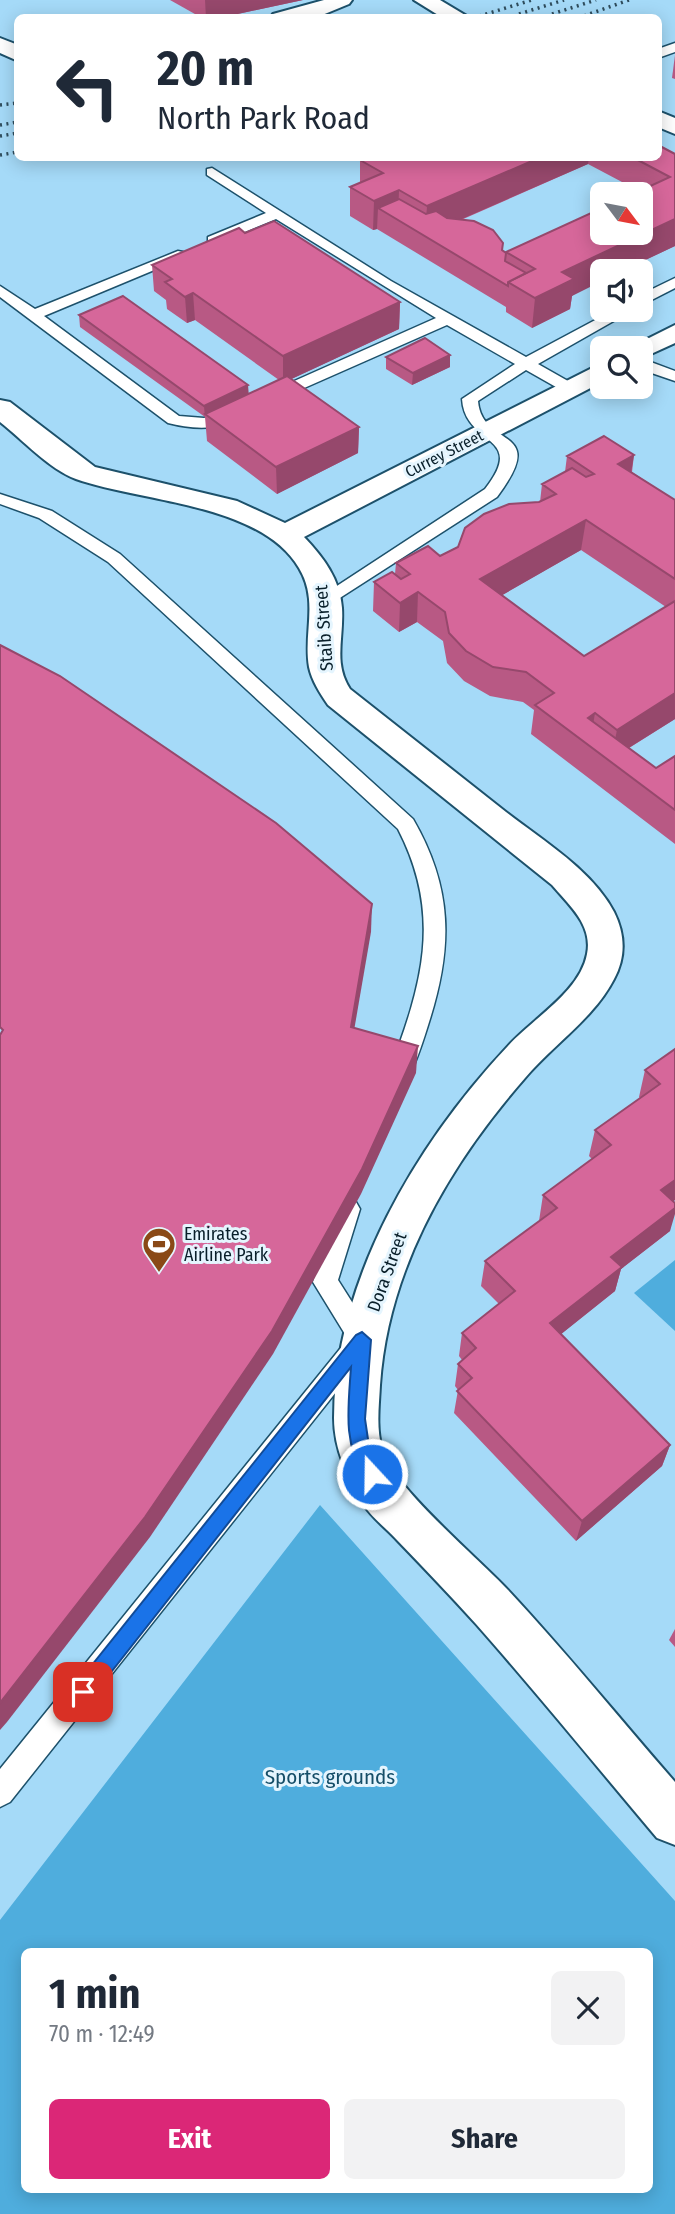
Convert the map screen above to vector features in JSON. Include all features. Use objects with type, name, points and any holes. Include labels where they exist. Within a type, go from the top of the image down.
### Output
[{"type":"street","points":[[301,14],[342,0]]},
{"type":"street","points":[[424,0],[452,14]]},
{"type":"street","points":[[653,344],[675,333]]},
{"type":"street","name":"Currey Street","points":[[286,534],[590,377]]},
{"type":"street","name":"Staib Street","points":[[0,408],[72,466],[85,473],[219,506],[254,518],[286,534],[305,551],[320,575],[326,599],[322,662],[324,674],[340,697],[564,876],[587,899],[603,927]]},
{"type":"street","name":"Dora Street","points":[[603,927],[606,951],[599,974],[581,998],[523,1054],[477,1106],[432,1171],[396,1241],[362,1340],[356,1419],[361,1455],[382,1493],[492,1607],[675,1820]]},
{"type":"lane","points":[[212,172],[386,284],[569,388]]},
{"type":"lane","points":[[33,315],[278,213]]},
{"type":"lane","points":[[653,295],[675,282]]},
{"type":"lane","points":[[0,290],[174,420],[193,425],[215,422],[447,319]]},
{"type":"lane","points":[[326,599],[491,493],[506,476],[513,462],[507,446],[473,418],[468,408],[470,399],[527,363],[603,322]]},
{"type":"lane","points":[[653,368],[675,376]]},
{"type":"lane","points":[[0,499],[31,507],[71,528],[114,558],[406,824],[424,852],[434,884],[437,941],[426,1004],[392,1093]]},
{"type":"lane","points":[[0,1792],[362,1340],[339,1300],[325,1282],[330,1258],[354,1194]]},
{"type":"green space","points":[[675,1260],[675,1331],[634,1293]]},
{"type":"green space","name":"Sports grounds","points":[[320,1505],[675,1901],[675,2214],[0,2214],[0,1920]]},
{"type":"building","points":[[662,147],[675,154],[675,219],[653,229],[653,185],[670,177],[640,161],[662,161]]},
{"type":"building","points":[[362,161],[532,161],[427,206],[399,190],[374,201],[350,187],[383,173]]},
{"type":"building","points":[[399,199],[426,214],[436,211],[447,218],[474,221],[493,230],[503,243],[505,261],[526,273],[508,282],[508,286],[378,208]]},
{"type":"building","points":[[590,214],[590,245],[620,245],[562,272],[574,279],[535,298],[508,282],[535,269],[506,252]]},
{"type":"building","points":[[274,221],[400,302],[283,356],[193,293],[185,297],[165,282],[172,279],[152,265],[239,228],[245,233]]},
{"type":"building","points":[[123,296],[248,385],[204,406],[79,315]]},
{"type":"building","points":[[425,338],[450,355],[413,373],[386,357]]},
{"type":"building","points":[[287,376],[359,427],[276,467],[205,414]]},
{"type":"building","points":[[604,436],[634,455],[618,464],[675,500],[675,579],[586,520],[480,579],[584,656],[675,601],[675,693],[617,730],[595,713],[588,718],[656,768],[675,756],[675,810],[535,705],[554,693],[526,672],[493,667],[466,651],[449,633],[445,612],[418,592],[400,603],[374,582],[392,572],[401,579],[410,574],[396,563],[428,546],[440,556],[458,547],[465,528],[484,514],[509,504],[539,502],[556,494],[542,484],[572,468],[586,477],[594,474],[567,456]]},
{"type":"building","name":"Emirates Airline Park","points":[[0,645],[60,676],[276,823],[372,904],[351,1027],[418,1046],[362,1169],[272,1331],[145,1517],[0,1703],[0,1035],[3,1030],[0,1027]]},
{"type":"building","points":[[675,1049],[675,1180],[661,1190],[675,1203],[675,1208],[611,1257],[622,1267],[550,1323],[670,1445],[582,1521],[457,1391],[472,1378],[458,1364],[476,1348],[462,1333],[515,1291],[485,1261],[557,1208],[543,1195],[611,1145],[595,1130],[660,1084],[645,1070]]},
{"type":"railway","points":[[486,14],[532,0]]},
{"type":"railway","points":[[519,14],[564,0]]},
{"type":"railway","points":[[552,14],[596,0]]},
{"type":"railway","points":[[589,14],[629,0]]},
{"type":"railway","points":[[0,105],[14,103]]},
{"type":"railway","points":[[0,125],[14,123]]},
{"type":"railway","points":[[0,136],[14,134]]},
{"type":"railway","points":[[0,155],[14,153]]},
{"type":"place","name":"Emirates Airline Park","points":[[159,1274]]},
{"type":"route","points":[[83,1692],[362,1340],[357,1378],[356,1419],[361,1455],[372,1474]]}]
